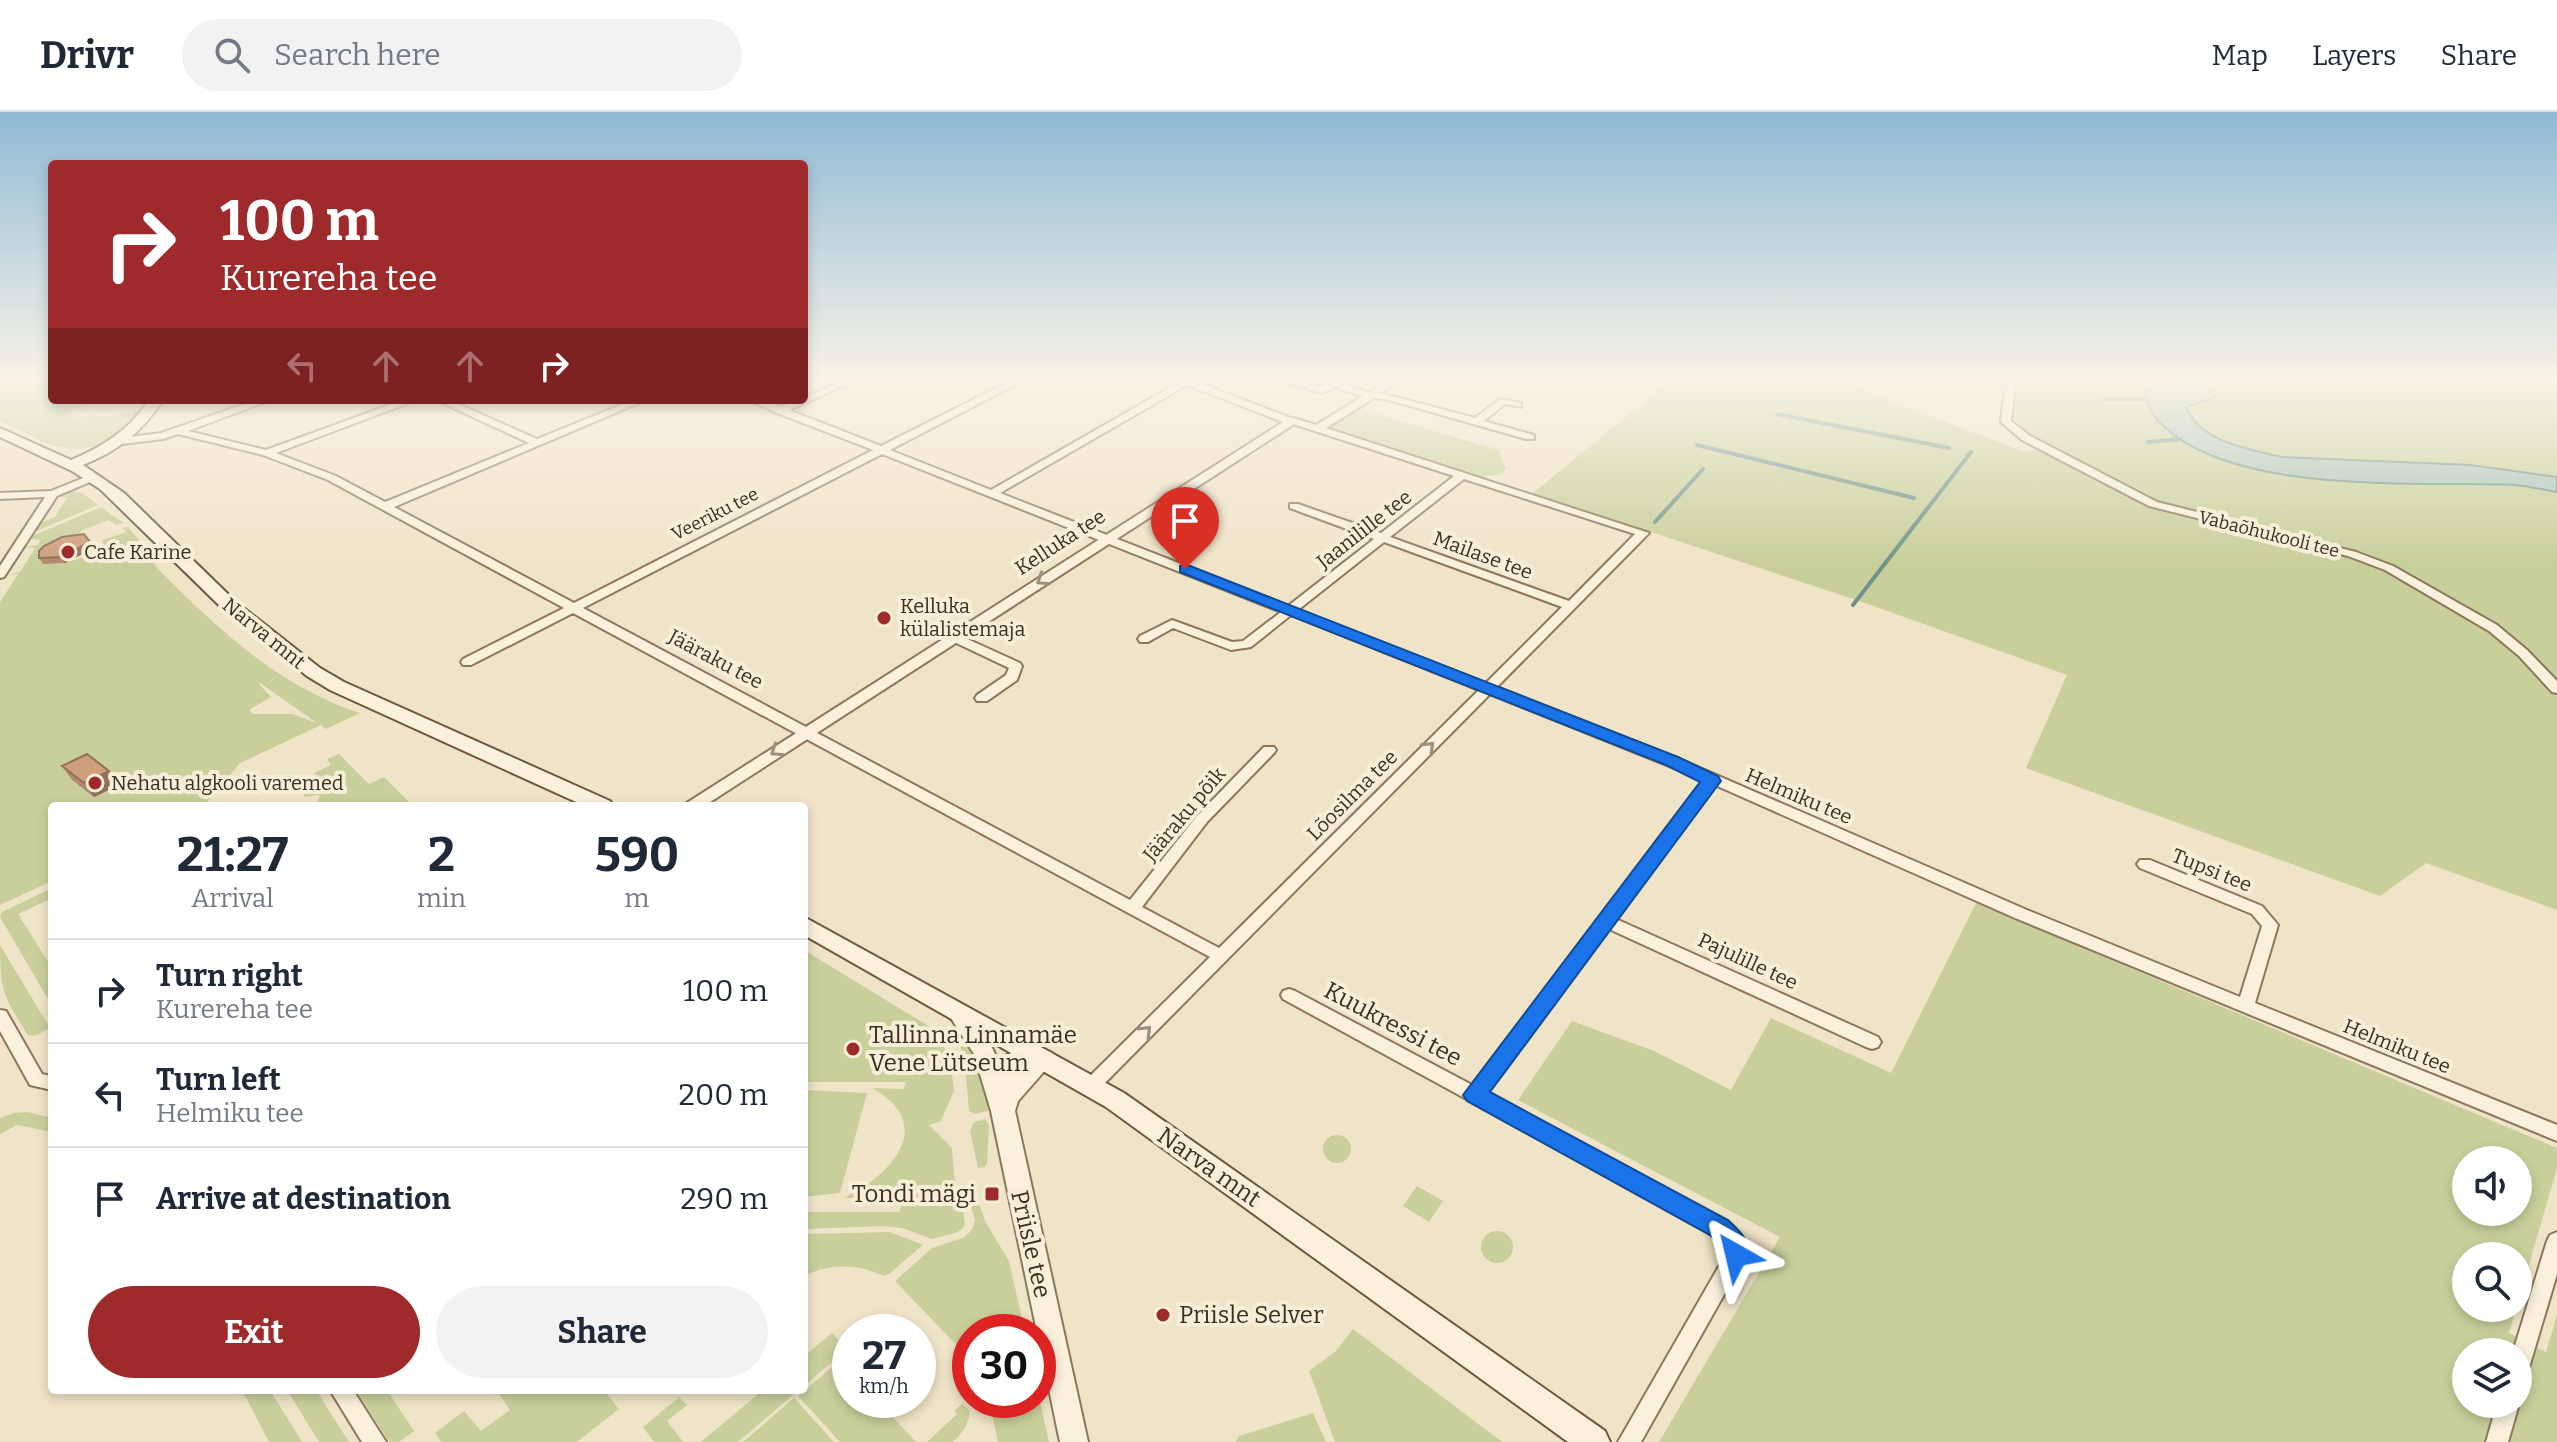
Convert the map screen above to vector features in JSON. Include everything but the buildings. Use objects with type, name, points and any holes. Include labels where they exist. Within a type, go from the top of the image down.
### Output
[{"type":"main road","name":"Narva mnt","points":[[16,440],[71,465],[119,496],[210,587],[287,655],[337,686],[448,737],[477,746],[595,802]]},
{"type":"main road","points":[[38,451],[78,454],[122,441]]},
{"type":"main road","points":[[71,465],[122,441]]},
{"type":"main road","points":[[448,737],[572,802]]},
{"type":"main road","name":"Narva mnt","points":[[808,928],[1091,1086],[1215,1170],[1594,1442]]},
{"type":"street","points":[[122,441],[127,440]]},
{"type":"street","name":"Jääraku tee","points":[[215,440],[267,453],[332,478],[1221,956]]},
{"type":"street","points":[[267,453],[302,440]]},
{"type":"street","points":[[530,440],[537,443]]},
{"type":"street","points":[[386,506],[544,440]]},
{"type":"street","name":"Helmiku tee","points":[[855,440],[1672,761],[1711,781],[2021,914],[2557,1133]]},
{"type":"street","name":"Veeriku tee","points":[[467,662],[901,440]]},
{"type":"street","points":[[993,493],[1081,440]]},
{"type":"street","name":"Kelluka tee","points":[[697,802],[1263,440]]},
{"type":"street","points":[[1355,440],[1461,476]]},
{"type":"street","name":"Vabaõhukooli tee","points":[[2030,440],[2153,504],[2352,554],[2389,568],[2493,628],[2523,653],[2557,689]]},
{"type":"street","name":"Lõosilma tee","points":[[1091,1086],[1643,533],[1461,476]]},
{"type":"street","name":"Jaanilille tee","points":[[1144,639],[1172,624],[1239,646],[1247,644],[1461,476]]},
{"type":"street","points":[[0,496],[53,494],[93,477]]},
{"type":"street","points":[[0,575],[53,494]]},
{"type":"street","name":"Mailase tee","points":[[1294,506],[1572,606]]},
{"type":"street","points":[[954,637],[1016,666],[1012,677],[982,698]]},
{"type":"street","name":"Jääraku põik","points":[[1133,908],[1202,819],[1269,750]]},
{"type":"street","points":[[1475,1095],[1711,781]]},
{"type":"street","name":"Tupsi tee","points":[[2145,864],[2257,910],[2268,920],[2270,925],[2246,1005]]},
{"type":"street","name":"Pajulille tee","points":[[1606,921],[1872,1042]]},
{"type":"street","name":"Kuukressi tee","points":[[1289,995],[1719,1227],[1735,1243],[1736,1255],[1629,1442]]},
{"type":"street","name":"Priisle tee","points":[[958,1012],[984,1052],[1003,1111],[1074,1442]]},
{"type":"street","points":[[0,1016],[36,1080],[48,1082]]},
{"type":"street","points":[[995,1084],[1010,1063],[1038,1056]]},
{"type":"street","points":[[1003,1111],[1008,1096],[1038,1056]]},
{"type":"street","points":[[2528,1338],[2557,1241]]},
{"type":"street","points":[[344,1394],[375,1442]]},
{"type":"street","points":[[2497,1442],[2504,1418]]},
{"type":"green space","points":[[40,440],[107,440],[87,448],[73,449]]},
{"type":"green space","points":[[1364,440],[1465,440],[1499,450],[1506,469],[1501,474],[1474,478]]},
{"type":"green space","points":[[1597,440],[1993,440],[2022,451],[2056,449],[2040,440],[2184,440],[2287,474],[2320,480],[2517,485],[2557,492],[2557,910],[2426,863],[2380,896],[2026,768],[2067,675],[1862,602],[1533,493]],"holes":[[[2072,466],[2156,503],[2383,563],[2443,595],[2441,599],[2358,558],[2168,511],[2145,503]]]},
{"type":"green space","points":[[2222,440],[2557,440],[2557,477],[2471,465],[2282,457]]},
{"type":"green space","points":[[67,490],[82,493],[98,505],[34,532],[40,523],[55,517],[67,498],[58,496]]},
{"type":"green space","points":[[101,507],[123,523],[117,525],[108,520],[81,531],[78,541],[59,564],[92,555],[104,545],[102,540],[127,532],[122,528],[127,527],[159,570],[251,654],[303,688],[360,713],[326,729],[321,725],[240,763],[207,802],[48,802],[48,883],[0,905],[0,602],[18,574],[7,575],[20,572],[35,548],[25,547],[38,545],[40,540],[31,539]],"holes":[[[259,684],[317,723],[292,714],[253,714],[249,710],[271,697]]]},
{"type":"green space","points":[[339,754],[369,784],[384,777],[409,802],[317,802],[320,795],[303,797],[311,783],[318,780],[314,773],[331,765],[327,759]]},
{"type":"green space","points":[[48,890],[48,900],[18,914],[48,962],[48,999],[0,917],[2,912]]},
{"type":"green space","points":[[1976,903],[2557,1148],[2557,1168],[2532,1255],[2532,1242],[2452,1242],[2452,1322],[2512,1322],[2509,1333],[2519,1338],[2452,1338],[2452,1418],[2532,1418],[2532,1345],[2546,1352],[2557,1315],[2557,1442],[1659,1442],[1780,1237],[1518,1100],[1572,1021],[1654,1051],[1731,1090],[1771,1018],[1891,1073]]},
{"type":"green space","points":[[0,945],[48,1029],[35,1036],[28,1035],[5,993]]},
{"type":"green space","points":[[808,952],[935,1030],[950,1058],[954,1091],[941,1121],[929,1125],[952,1148],[956,1195],[961,1196],[965,1225],[958,1232],[932,1239],[902,1228],[882,1226],[808,1229],[808,1212],[900,1212],[902,1198],[844,1198],[877,1177],[891,1163],[905,1133],[902,1117],[892,1102],[872,1088],[904,1089],[906,1082],[808,1082]]},
{"type":"green space","points":[[956,1028],[975,1051],[991,1110],[975,1114],[969,1111],[964,1056],[953,1030]]},
{"type":"green space","points":[[808,1090],[867,1093],[840,1193],[808,1197]]},
{"type":"green space","points":[[28,1112],[48,1117],[48,1131],[17,1125],[0,1134],[0,1118]]},
{"type":"green space","points":[[985,1119],[989,1126],[987,1163],[985,1167],[978,1168],[970,1131],[974,1122]]},
{"type":"green space","points":[[1337,1135],[1347,1139],[1351,1149],[1347,1159],[1337,1163],[1327,1159],[1323,1149],[1327,1139]]},
{"type":"green space","points":[[972,1185],[985,1221],[1009,1261],[1021,1314],[952,1314],[952,1340],[936,1324],[936,1314],[927,1314],[895,1281],[932,1248],[963,1238],[972,1230],[975,1221],[966,1187]]},
{"type":"green space","points":[[1417,1186],[1443,1201],[1429,1222],[1403,1206]]},
{"type":"green space","points":[[1497,1231],[1508,1236],[1513,1247],[1508,1258],[1497,1263],[1486,1258],[1481,1247],[1486,1236]]},
{"type":"green space","points":[[890,1232],[923,1245],[884,1276],[864,1269],[844,1267],[808,1274],[808,1234]]},
{"type":"green space","points":[[1353,1329],[1502,1442],[1335,1442],[1309,1371],[1336,1351]]},
{"type":"green space","points":[[832,1333],[832,1362],[808,1383],[808,1353]]},
{"type":"green space","points":[[832,1367],[832,1418],[894,1418],[916,1442],[840,1442],[798,1396],[808,1394],[808,1388]]},
{"type":"green space","points":[[244,1394],[272,1394],[302,1442],[269,1442]]},
{"type":"green space","points":[[289,1394],[319,1394],[349,1442],[319,1442]]},
{"type":"green space","points":[[359,1394],[390,1394],[414,1431],[399,1442],[389,1442]]},
{"type":"green space","points":[[499,1394],[607,1394],[619,1409],[577,1442],[441,1442],[435,1433],[464,1411],[481,1431],[510,1410]]},
{"type":"green space","points":[[758,1394],[794,1394],[738,1442],[701,1442]]},
{"type":"green space","points":[[679,1397],[687,1405],[667,1421],[683,1442],[654,1442],[643,1427]]},
{"type":"green space","points":[[794,1398],[834,1442],[743,1442]]},
{"type":"green space","points":[[1313,1413],[1326,1442],[1236,1442],[1239,1436]]},
{"type":"green space","points":[[953,1418],[968,1418],[953,1442],[927,1442]]},
{"type":"green space","points":[[993,1418],[1044,1418],[1049,1442],[998,1442]]},
{"type":"water","points":[[2182,440],[2222,440],[2282,457],[2471,465],[2557,477],[2557,492],[2514,485],[2324,480],[2273,473],[2226,461]]},
{"type":"waterway","points":[[1909,440],[1949,448]]},
{"type":"waterway","points":[[2148,442],[2169,440]]},
{"type":"waterway","points":[[1697,445],[1914,498]]},
{"type":"waterway","points":[[1853,605],[1971,452]]},
{"type":"waterway","points":[[1655,522],[1703,469]]},
{"type":"place","name":"Cafe Karine","points":[[68,552]]},
{"type":"place","name":"Kelluka külalistemaja","points":[[884,618]]},
{"type":"place","name":"Nehatu algkooli varemed","points":[[95,783]]},
{"type":"place","name":"Tallinna Linnamäe Vene Lütseum","points":[[853,1049]]},
{"type":"place","name":"Tondi mägi","points":[[992,1194]]},
{"type":"place","name":"Priisle Selver","points":[[1163,1315]]},
{"type":"route","points":[[1185,569],[1672,761],[1711,781],[1475,1095],[1719,1227],[1735,1243],[1736,1255]]}]
